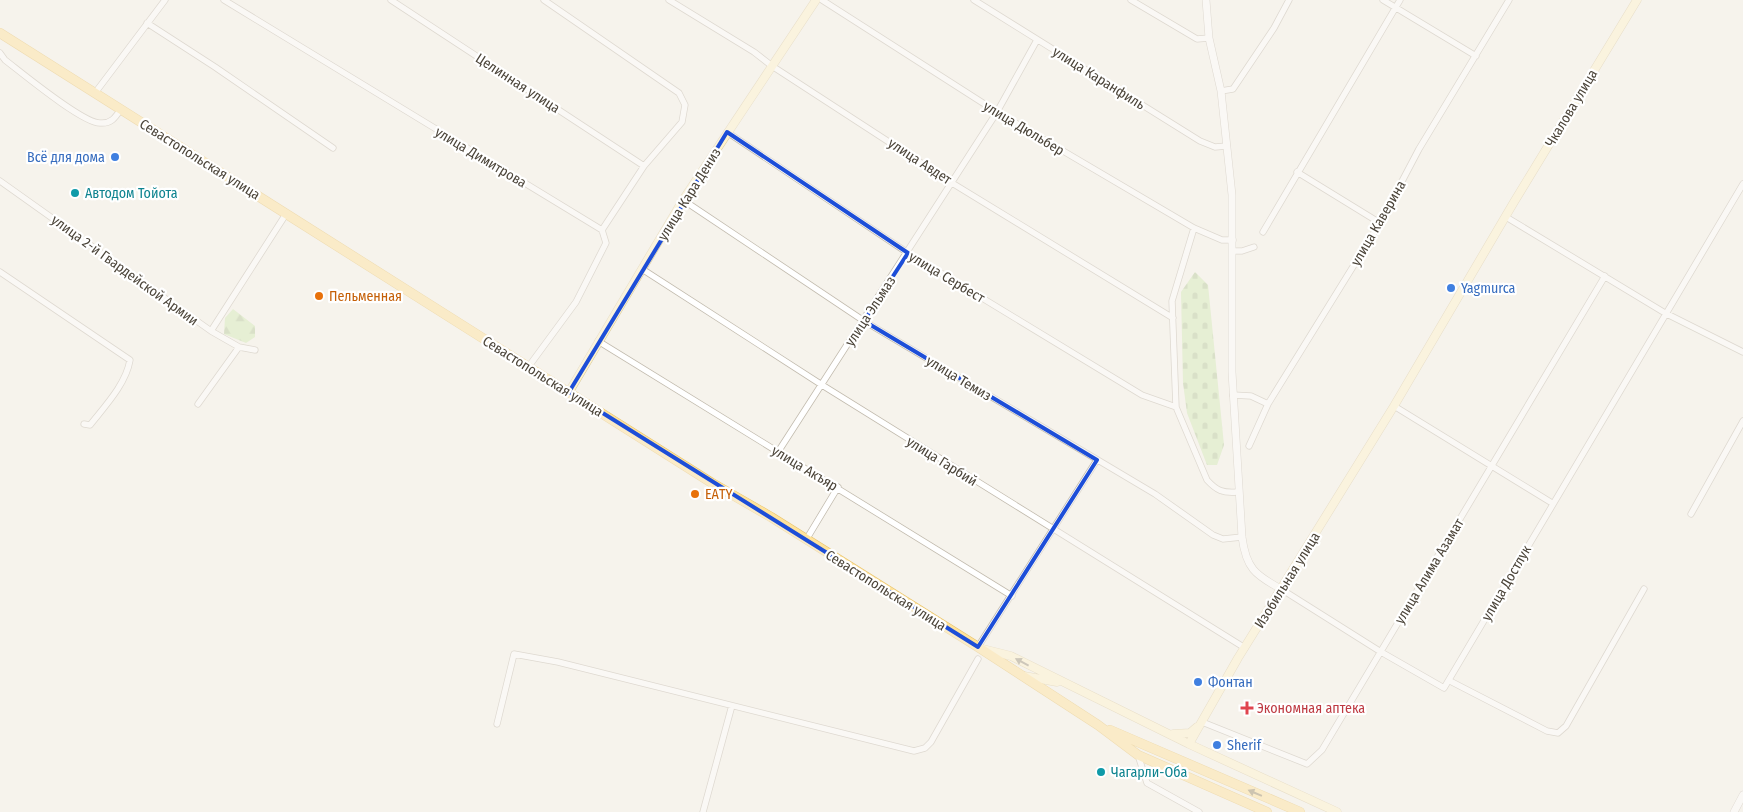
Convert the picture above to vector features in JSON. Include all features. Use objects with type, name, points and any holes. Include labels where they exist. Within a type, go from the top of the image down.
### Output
[{"type":"main road","name":"улица Кара Дениз","points":[[569,392],[683,200],[816,0]]},
{"type":"main road","name":"Чкалова улица","points":[[1506,217],[1638,0]]},
{"type":"main road","name":"Севастопольская улица","points":[[0,33],[1098,725]]},
{"type":"main road","name":"Изобильная улица","points":[[1189,744],[1506,217]]},
{"type":"main road","points":[[978,648],[1011,656],[1211,755],[1337,812]]},
{"type":"main road","points":[[1017,674],[1064,683]]},
{"type":"main road","points":[[1162,731],[1178,735],[1190,733],[1202,722]]},
{"type":"main road","points":[[1202,722],[1198,732],[1199,740],[1211,755]]},
{"type":"main road","points":[[1098,725],[1138,755],[1267,812]]},
{"type":"main road","points":[[1098,725],[1300,812]]},
{"type":"street","points":[[95,93],[165,0]]},
{"type":"street","name":"улица Димитрова","points":[[224,0],[602,230]]},
{"type":"street","name":"Целинная улица","points":[[391,0],[644,166]]},
{"type":"street","points":[[529,366],[576,302],[606,242],[602,230],[644,166],[682,122],[685,105],[679,93],[544,0]]},
{"type":"street","name":"улица Авдет","points":[[669,0],[754,52],[772,66],[952,182],[1174,318]]},
{"type":"street","name":"улица Дюльбер","points":[[822,0],[997,112],[1194,228],[1222,240],[1233,240]]},
{"type":"street","name":"улица Каранфиль","points":[[974,0],[1200,141],[1215,147],[1227,146]]},
{"type":"street","points":[[1132,0],[1198,39],[1210,38]]},
{"type":"street","points":[[1206,0],[1210,38],[1221,91],[1232,195],[1233,395],[1238,492],[1244,553],[1254,573],[1380,652],[1444,688],[1450,681],[1547,731],[1558,732],[1566,726],[1644,589]]},
{"type":"street","points":[[1221,91],[1233,89],[1274,28],[1290,0]]},
{"type":"street","points":[[1383,0],[1476,56]]},
{"type":"street","points":[[1263,232],[1400,0]]},
{"type":"street","name":"улица Каверина","points":[[1248,446],[1268,404],[1380,223],[1419,149],[1509,0]]},
{"type":"street","points":[[146,23],[215,67],[333,148]]},
{"type":"street","name":"улица Эльмаз","points":[[778,452],[908,253],[997,112],[1037,40]]},
{"type":"street","points":[[0,53],[5,60],[89,121],[108,123],[115,119],[121,109]]},
{"type":"street","name":"улица Сербест","points":[[727,132],[908,253],[1142,395],[1176,407]]},
{"type":"street","points":[[1297,172],[1380,223]]},
{"type":"street","name":"улица 2-й Гвардейской Армии","points":[[0,181],[211,331],[239,348],[255,350]]},
{"type":"street","name":"улица Достлук","points":[[1450,681],[1552,503],[1743,184]]},
{"type":"street","name":"улица Темиз","points":[[683,200],[864,321],[1155,494],[1213,535],[1223,539],[1242,538]]},
{"type":"street","points":[[211,331],[286,214]]},
{"type":"street","points":[[1506,217],[1665,313],[1743,352]]},
{"type":"street","points":[[1194,228],[1172,301],[1176,407],[1207,480],[1216,489],[1225,493],[1238,492]]},
{"type":"street","points":[[1233,250],[1242,251],[1254,246]]},
{"type":"street","name":"улица Гарбий","points":[[642,269],[1054,531],[1245,648]]},
{"type":"street","points":[[0,272],[130,360],[128,372],[104,408],[90,425],[84,424]]},
{"type":"street","name":"улица Алима Азамат","points":[[1202,722],[1307,764],[1322,750],[1605,276]]},
{"type":"street","name":"улица Акъяр","points":[[598,341],[838,487],[1012,596]]},
{"type":"street","points":[[198,404],[239,348]]},
{"type":"street","points":[[1233,395],[1251,396],[1268,404]]},
{"type":"street","points":[[1394,406],[1491,468],[1552,503]]},
{"type":"street","points":[[1691,514],[1743,421]]},
{"type":"street","points":[[978,648],[1054,531],[1097,460]]},
{"type":"street","points":[[806,540],[838,487]]},
{"type":"street","points":[[497,724],[514,654],[558,662],[914,751],[925,748],[931,742],[978,659]]},
{"type":"street","points":[[703,812],[732,709]]},
{"type":"street","points":[[1138,755],[1144,779],[1150,785],[1199,812]]},
{"type":"street","points":[[1734,812],[1743,796]]},
{"type":"highlighted area","points":[[727,132],[908,253],[864,321],[1097,460],[978,647],[569,392]]},
{"type":"green space","points":[[1195,272],[1208,285],[1224,445],[1217,465],[1207,465],[1187,413],[1183,383],[1181,292]]},
{"type":"green space","points":[[233,309],[255,326],[255,337],[246,343],[224,334],[225,318]]},
{"type":"place","name":"Всё для дома","points":[[115,157]]},
{"type":"place","name":"Автодом Тойота","points":[[75,193]]},
{"type":"place","name":"Yagmurca","points":[[1451,288]]},
{"type":"place","name":"Пельменная","points":[[319,296]]},
{"type":"place","name":"EАTY","points":[[695,494]]},
{"type":"place","name":"Фонтан","points":[[1198,682]]},
{"type":"place","name":"Экономная аптека","points":[[1247,708]]},
{"type":"place","name":"Sherif","points":[[1217,745]]},
{"type":"place","name":"Чагарли-Оба","points":[[1101,772]]}]
